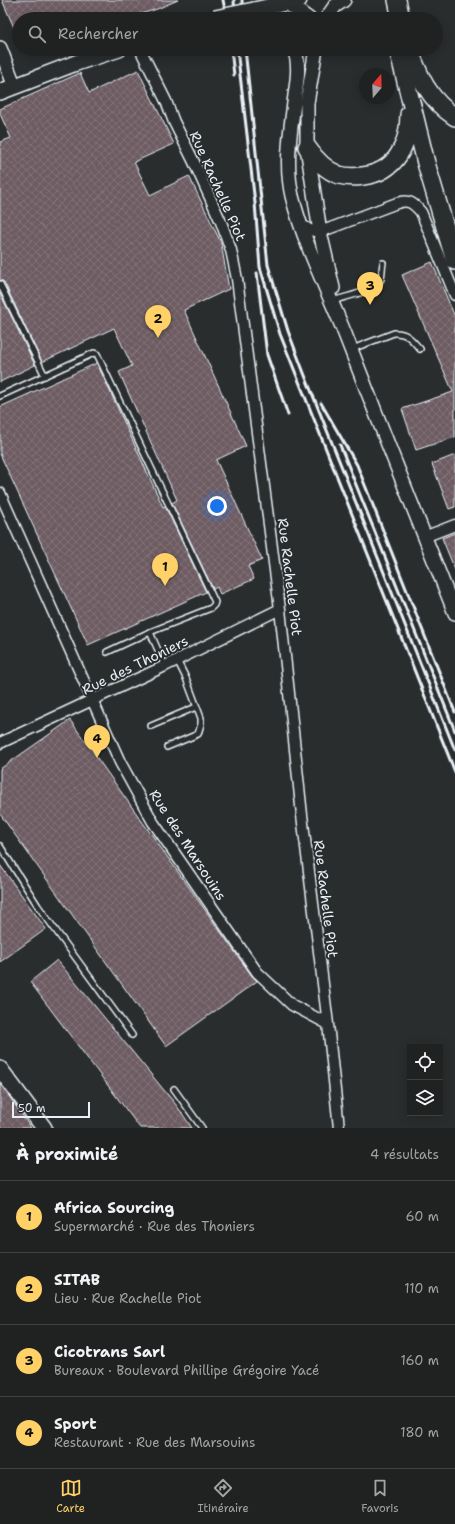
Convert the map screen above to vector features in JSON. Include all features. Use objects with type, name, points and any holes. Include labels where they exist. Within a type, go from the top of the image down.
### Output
[{"type":"main road","points":[[245,12],[293,1]]},
{"type":"main road","points":[[0,92],[98,56]]},
{"type":"main road","points":[[400,56],[426,163],[455,261]]},
{"type":"main road","points":[[411,56],[436,159],[455,224]]},
{"type":"main road","points":[[412,56],[421,79],[430,94],[438,103],[455,117]]},
{"type":"main road","points":[[307,147],[316,159],[326,168],[339,175],[360,177],[375,175],[389,167],[397,158],[405,143],[409,129],[409,96]]},
{"type":"main road","points":[[0,1069],[44,1128]]},
{"type":"street","points":[[331,12],[335,6],[344,0]]},
{"type":"street","points":[[293,1],[302,12]]},
{"type":"street","points":[[0,48],[15,87]]},
{"type":"street","name":"Rue Rachelle Piot","points":[[144,56],[166,100],[174,122],[202,178],[221,222],[231,250],[237,280],[280,609],[302,815],[328,1024],[339,1128]]},
{"type":"street","points":[[297,56],[296,79],[288,142],[288,166],[292,195],[300,224],[342,325],[455,613]]},
{"type":"street","points":[[315,56],[307,103],[307,147],[320,232],[342,325]]},
{"type":"street","points":[[300,224],[310,230],[320,232],[402,202],[406,201],[413,203],[421,212],[455,295]]},
{"type":"street","name":"Rue des Marsouins","points":[[0,493],[120,762],[153,822],[257,972],[292,1005],[328,1024]]},
{"type":"street","points":[[424,537],[455,525]]},
{"type":"street","name":"Rue des Thoniers","points":[[0,743],[92,701],[280,609]]},
{"type":"lane","points":[[336,300],[369,290],[381,280],[383,263]]},
{"type":"lane","points":[[0,284],[45,376]]},
{"type":"lane","points":[[351,350],[394,333],[408,335],[420,350]]},
{"type":"lane","points":[[0,396],[94,353],[97,354],[215,602],[211,608],[150,632],[107,652]]},
{"type":"lane","points":[[150,632],[165,666]]},
{"type":"lane","points":[[167,747],[198,734],[201,724],[201,718],[186,678],[177,660]]},
{"type":"lane","points":[[151,726],[196,707]]},
{"type":"lane","points":[[0,846],[38,906],[132,1035]]},
{"type":"lane","points":[[174,1089],[202,1128]]},
{"type":"building","points":[[2,0],[178,0],[147,12],[12,12],[12,23]]},
{"type":"building","points":[[138,70],[174,144],[134,162],[150,195],[189,176],[221,243],[229,289],[184,310],[246,446],[216,460],[262,560],[248,566],[254,579],[220,594],[217,587],[213,589],[172,503],[177,500],[119,372],[132,366],[114,328],[42,362],[4,282],[0,280],[0,142],[11,138],[0,114],[0,109],[80,73],[89,93]]},
{"type":"building","points":[[432,262],[455,317],[455,437],[416,450],[402,409],[453,392],[402,275]]},
{"type":"building","points":[[0,293],[35,365],[0,382]]},
{"type":"building","points":[[97,363],[163,507],[165,506],[206,592],[88,645],[0,454],[0,407]]},
{"type":"building","points":[[455,455],[455,507],[449,509],[432,464]]},
{"type":"building","points":[[455,533],[455,570],[442,538]]},
{"type":"building","points":[[70,720],[257,981],[166,1046],[0,814],[0,769]]},
{"type":"building","points":[[0,865],[46,929],[0,962]]},
{"type":"building","points":[[57,960],[177,1106],[192,1128],[140,1128],[30,982]]},
{"type":"building","points":[[0,1084],[9,1096],[31,1128],[0,1128]]},
{"type":"railway","points":[[223,0],[226,12]]},
{"type":"railway","points":[[234,0],[235,12]]},
{"type":"railway","points":[[242,0],[243,12]]},
{"type":"railway","points":[[232,56],[234,75]]},
{"type":"railway","points":[[238,56],[255,203],[260,267],[280,334],[455,772]]},
{"type":"railway","points":[[246,56],[268,265],[288,331],[304,373],[455,750]]},
{"type":"railway","points":[[257,273],[267,355],[288,415]]},
{"type":"railway","points":[[321,403],[357,465],[455,712]]},
{"type":"railway","points":[[340,445],[455,731]]},
{"type":"place","name":"Cicotrans Sarl","points":[[370,305]]},
{"type":"place","name":"SITAB","points":[[158,338]]},
{"type":"place","name":"Africa Sourcing","points":[[165,586]]},
{"type":"place","name":"Sport","points":[[97,758]]}]
